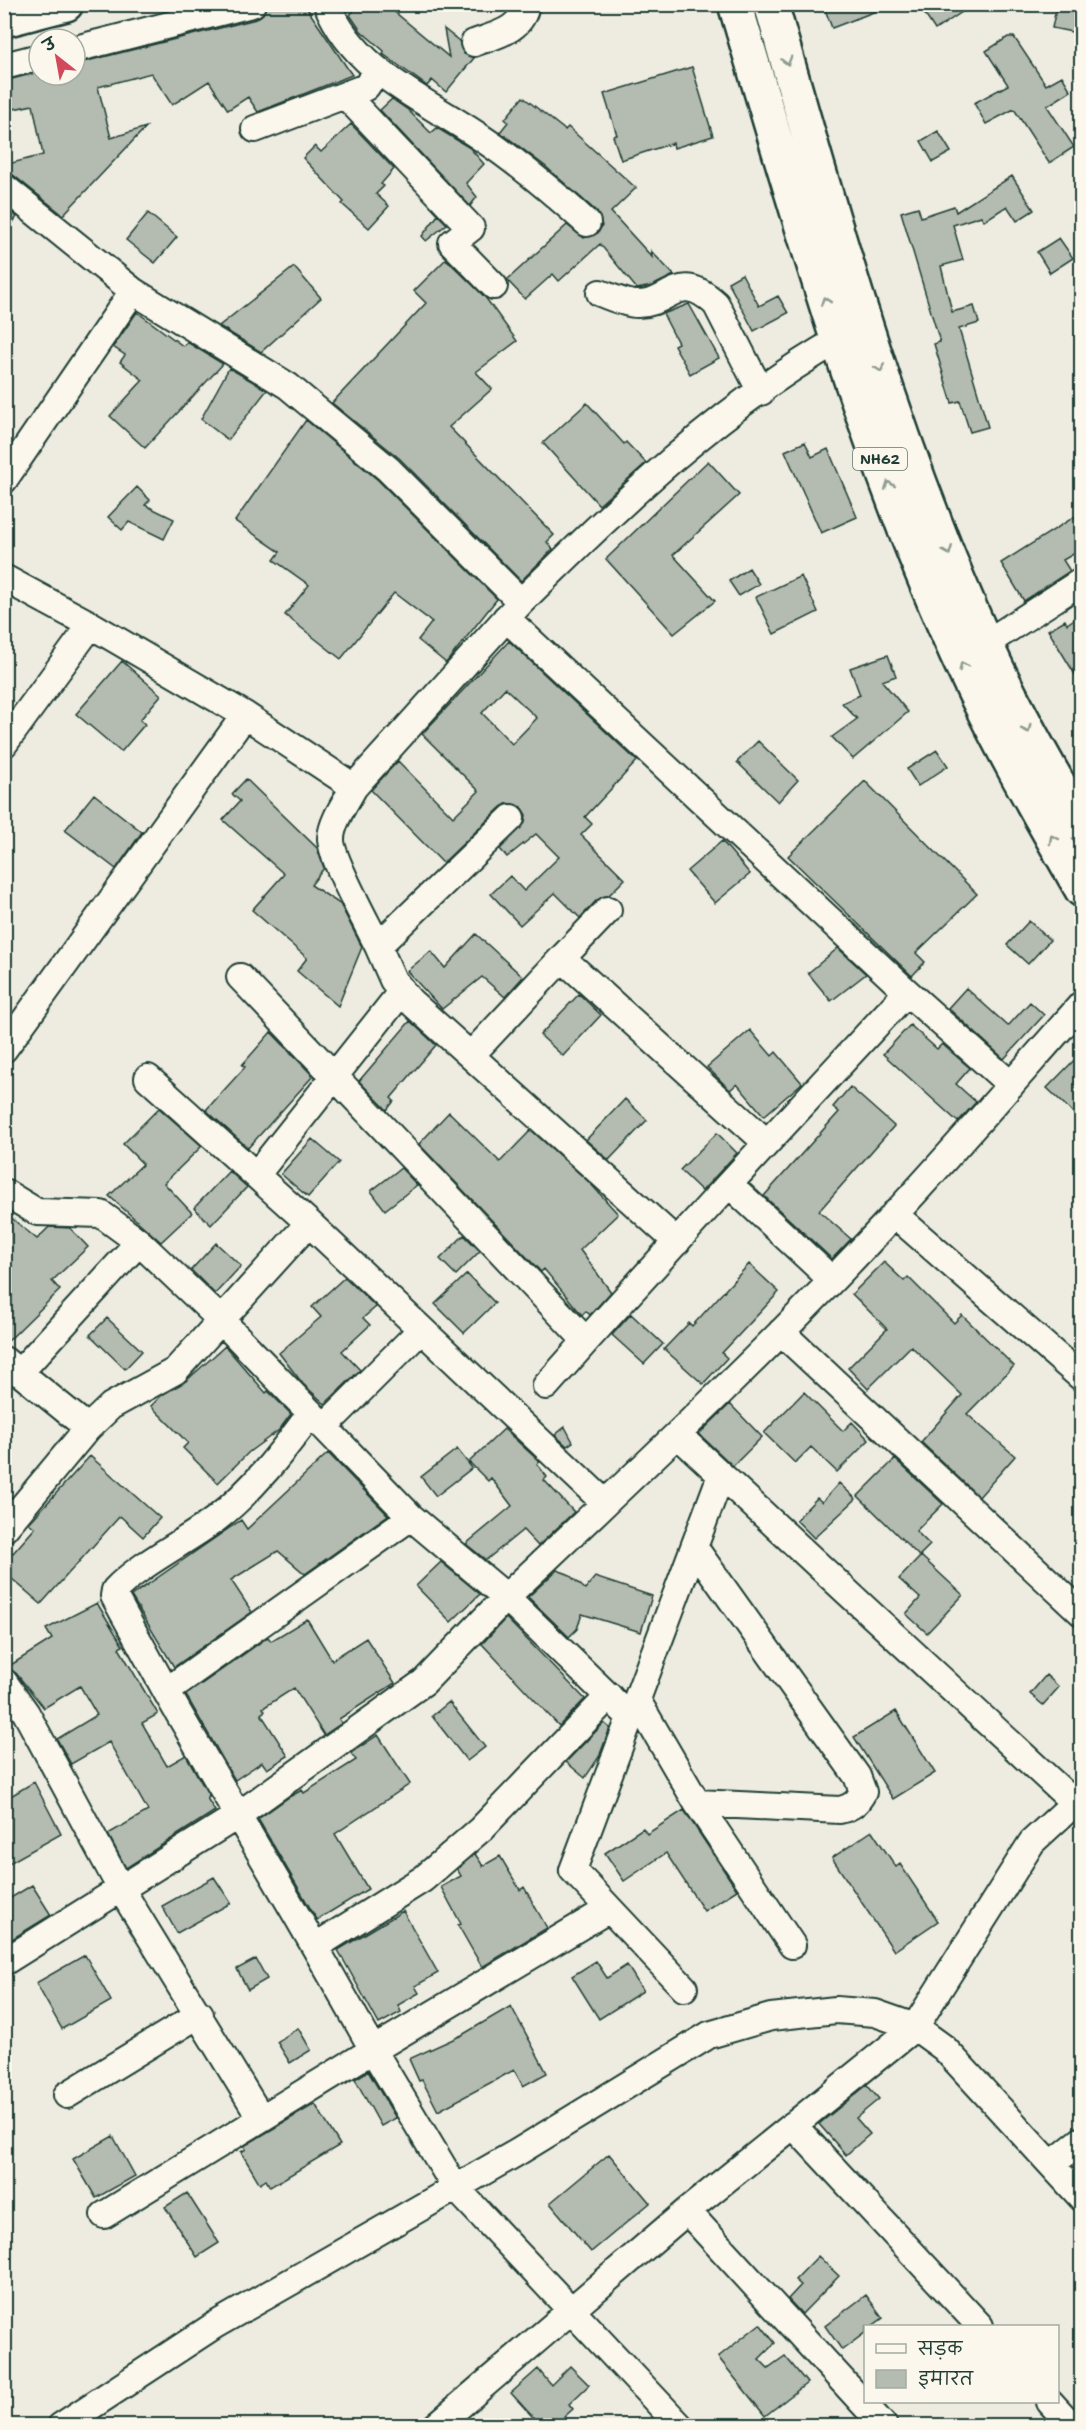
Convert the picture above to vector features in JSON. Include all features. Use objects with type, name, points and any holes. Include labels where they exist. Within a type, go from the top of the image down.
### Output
[{"type":"highway","points":[[4,20],[66,4]]},
{"type":"highway","name":"NH62","points":[[735,4],[838,340],[895,503],[950,639],[997,737],[1082,890]]},
{"type":"highway","name":"NH62","points":[[771,4],[861,317],[926,496],[985,644],[1028,732],[1082,825]]},
{"type":"street","points":[[87,46],[252,4]]},
{"type":"street","points":[[327,4],[354,51],[377,71],[482,138],[554,193],[587,223]]},
{"type":"street","points":[[474,43],[514,28],[521,20],[526,4]]},
{"type":"street","points":[[4,66],[27,60]]},
{"type":"street","points":[[255,129],[366,87],[377,71]]},
{"type":"street","points":[[345,95],[471,228],[452,243],[494,286]]},
{"type":"street","points":[[4,187],[133,291],[288,386],[388,469],[514,610],[907,992],[1011,1084]]},
{"type":"street","points":[[600,293],[636,304],[687,287],[705,294],[716,304],[761,392]]},
{"type":"street","points":[[4,480],[133,291]]},
{"type":"street","points":[[677,1242],[402,991],[393,980],[335,856],[330,840],[334,825],[354,787],[514,610],[606,518],[693,442],[801,361],[838,340]]},
{"type":"street","points":[[4,578],[245,715],[354,787]]},
{"type":"street","points":[[985,644],[1082,581]]},
{"type":"street","points":[[4,744],[91,626]]},
{"type":"street","points":[[4,1049],[245,715]]},
{"type":"street","points":[[378,946],[511,818]]},
{"type":"street","points":[[471,1055],[608,910]]},
{"type":"street","points":[[562,958],[767,1143]]},
{"type":"street","points":[[240,977],[586,1341]]},
{"type":"street","points":[[256,1174],[336,1077],[402,991]]},
{"type":"street","points":[[546,1386],[907,992]]},
{"type":"street","points":[[4,1962],[237,1816],[424,1682],[506,1597],[678,1435],[832,1280],[1082,1004]]},
{"type":"street","points":[[148,1078],[309,1223],[605,1503]]},
{"type":"street","points":[[729,1184],[832,1280]]},
{"type":"street","points":[[4,1191],[37,1212],[101,1214],[139,1242],[221,1320],[411,1517],[506,1597],[609,1696],[633,1709],[792,1945]]},
{"type":"street","points":[[894,1214],[1082,1378]]},
{"type":"street","points":[[4,1529],[88,1428],[111,1406],[175,1371],[309,1223]]},
{"type":"street","points":[[88,1428],[12,1366],[139,1242]]},
{"type":"street","points":[[422,1330],[317,1420],[252,1487],[216,1519],[115,1590],[114,1596],[237,1816],[316,1946],[455,2187],[678,2425]]},
{"type":"street","points":[[781,1332],[1082,1613]]},
{"type":"street","points":[[436,2426],[687,2211],[915,2027],[1032,1842],[1079,1803],[678,1435]]},
{"type":"street","points":[[684,1988],[573,1870],[721,1475]]},
{"type":"street","points":[[166,1691],[411,1517]]},
{"type":"street","points":[[694,1547],[857,1776],[863,1792],[859,1801],[840,1810],[697,1803]]},
{"type":"street","points":[[4,1682],[26,1713],[121,1889],[200,2014],[261,2118]]},
{"type":"street","points":[[316,1946],[423,1880],[481,1828],[609,1696]]},
{"type":"street","points":[[104,2215],[609,1909]]},
{"type":"street","points":[[61,2426],[215,2325],[455,2187],[709,2036],[771,2016],[836,2010],[875,2013],[915,2027],[944,2048],[1082,2198]]},
{"type":"street","points":[[67,2095],[200,2014]]},
{"type":"street","points":[[793,2125],[979,2325]]},
{"type":"street","points":[[1052,2164],[1082,2140]]},
{"type":"street","points":[[687,2211],[884,2426]]},
{"type":"street","points":[[1051,2403],[1072,2426]]},
{"type":"building","points":[[304,4],[352,75],[258,112],[248,97],[228,110],[209,81],[172,105],[151,73],[98,87],[111,138],[146,127],[63,215],[13,175],[4,172],[4,165],[43,155],[33,105],[4,111],[4,81],[27,75],[27,87],[87,87],[87,61],[256,19],[263,14],[267,6]]},
{"type":"building","points":[[359,4],[385,4],[449,57],[444,29],[459,41],[464,54],[474,58],[446,92],[432,80],[427,86],[383,54],[384,51],[361,31],[350,15]]},
{"type":"building","points":[[823,4],[888,4],[889,6],[832,28]]},
{"type":"building","points":[[918,4],[974,4],[935,30]]},
{"type":"building","points":[[1057,4],[1082,4],[1082,34],[1052,28]]},
{"type":"building","points":[[1008,37],[1014,37],[1046,85],[1062,76],[1071,91],[1047,106],[1074,147],[1049,163],[1014,109],[986,124],[974,103],[1008,85],[986,51]]},
{"type":"building","points":[[692,67],[713,136],[674,148],[673,143],[621,160],[613,136],[617,135],[604,94]]},
{"type":"building","points":[[523,97],[565,130],[568,127],[636,188],[611,212],[652,257],[651,251],[674,275],[652,286],[637,289],[600,244],[559,281],[553,274],[525,299],[507,280],[567,225],[584,238],[598,233],[602,226],[597,212],[545,166],[500,132],[508,122],[505,119]]},
{"type":"building","points":[[392,99],[408,110],[431,133],[437,128],[470,148],[484,164],[466,183],[477,197],[470,206],[380,110]]},
{"type":"building","points":[[351,124],[394,169],[381,184],[384,186],[376,194],[389,206],[369,228],[342,204],[344,202],[303,158],[315,146],[321,152]]},
{"type":"building","points":[[938,131],[951,152],[933,162],[921,141]]},
{"type":"building","points":[[1012,176],[1034,210],[1017,221],[1007,206],[984,221],[981,216],[953,225],[963,260],[941,266],[952,312],[974,306],[979,323],[959,329],[988,427],[970,432],[960,401],[952,403],[934,344],[940,342],[901,212],[918,207],[921,217],[954,206],[956,212]]},
{"type":"building","points":[[4,207],[17,217],[4,234]]},
{"type":"building","points":[[148,213],[177,237],[155,263],[126,240]]},
{"type":"building","points":[[438,215],[447,224],[426,241],[422,236]]},
{"type":"building","points":[[1059,238],[1073,258],[1050,273],[1037,252]]},
{"type":"building","points":[[446,259],[485,297],[517,341],[476,372],[492,389],[449,427],[554,535],[547,542],[553,549],[521,581],[399,458],[332,403],[426,303],[414,291]]},
{"type":"building","points":[[294,267],[321,298],[261,352],[219,326]]},
{"type":"building","points":[[742,274],[759,306],[778,296],[788,313],[754,331],[728,282]]},
{"type":"building","points":[[689,304],[719,358],[690,374],[674,345],[678,343],[663,314]]},
{"type":"building","points":[[137,312],[183,346],[187,342],[223,364],[145,448],[110,416],[143,380],[120,362],[125,355],[113,347]]},
{"type":"building","points":[[229,368],[267,390],[228,440],[201,419]]},
{"type":"building","points":[[587,403],[624,444],[626,442],[646,463],[599,505],[543,443]]},
{"type":"building","points":[[306,420],[378,480],[497,599],[446,663],[418,640],[432,622],[394,593],[341,659],[285,615],[309,585],[274,560],[280,552],[235,521]]},
{"type":"building","points":[[805,442],[812,457],[828,449],[857,517],[821,533],[785,451]]},
{"type":"building","points":[[708,461],[739,495],[673,555],[715,601],[674,634],[606,559]]},
{"type":"building","points":[[137,487],[150,500],[145,505],[174,519],[164,539],[129,522],[122,530],[108,517]]},
{"type":"building","points":[[1082,512],[1082,549],[1063,560],[1070,571],[1024,601],[1001,563]]},
{"type":"building","points":[[749,568],[759,584],[739,596],[729,581]]},
{"type":"building","points":[[801,576],[818,612],[774,634],[756,597]]},
{"type":"building","points":[[1082,614],[1082,686],[1048,630],[1065,620],[1067,624]]},
{"type":"building","points":[[509,641],[637,761],[585,817],[592,824],[581,835],[625,879],[609,895],[597,900],[580,918],[555,893],[520,925],[491,894],[510,876],[524,891],[559,857],[536,834],[507,857],[500,849],[525,823],[526,815],[521,807],[508,803],[501,807],[443,863],[371,790],[398,761],[453,817],[479,791],[422,734]],"holes":[[[505,688],[537,718],[512,744],[482,713]]]},
{"type":"building","points":[[888,655],[896,676],[882,681],[908,712],[853,759],[832,737],[857,719],[842,703],[860,695],[850,668]]},
{"type":"building","points":[[122,661],[161,695],[140,720],[145,724],[121,752],[76,714]]},
{"type":"building","points":[[758,741],[798,780],[778,802],[737,762]]},
{"type":"building","points":[[937,750],[948,766],[918,786],[907,769]]},
{"type":"building","points":[[246,779],[317,848],[324,868],[311,885],[340,904],[362,947],[338,1006],[297,971],[307,958],[252,910],[284,874],[223,820],[240,801],[232,794]]},
{"type":"building","points":[[865,781],[977,894],[916,953],[925,962],[912,976],[788,856]]},
{"type":"building","points":[[94,794],[142,832],[116,869],[65,830]]},
{"type":"building","points":[[722,841],[750,874],[715,903],[687,871]]},
{"type":"building","points":[[1029,921],[1050,940],[1028,964],[1007,945]]},
{"type":"building","points":[[476,934],[523,977],[505,997],[482,977],[442,1009],[407,971],[431,951],[445,968]]},
{"type":"building","points":[[838,948],[866,974],[831,1001],[808,973]]},
{"type":"building","points":[[966,988],[1008,1026],[1030,1002],[1044,1015],[1004,1059],[948,1008]]},
{"type":"building","points":[[579,994],[601,1015],[563,1056],[540,1035]]},
{"type":"building","points":[[410,1021],[436,1045],[391,1098],[394,1101],[387,1110],[359,1081]]},
{"type":"building","points":[[910,1025],[937,1049],[942,1044],[970,1068],[956,1084],[976,1102],[958,1122],[883,1054]]},
{"type":"building","points":[[750,1030],[772,1056],[776,1052],[802,1083],[764,1116],[737,1084],[730,1090],[707,1067]]},
{"type":"building","points":[[271,1032],[313,1076],[248,1148],[206,1110],[245,1067],[242,1065]]},
{"type":"building","points":[[1082,1052],[1082,1121],[1047,1088]]},
{"type":"building","points":[[850,1087],[894,1126],[819,1211],[851,1239],[832,1259],[764,1196],[839,1112],[833,1107]]},
{"type":"building","points":[[625,1099],[647,1120],[609,1160],[586,1140]]},
{"type":"building","points":[[159,1108],[202,1146],[164,1183],[192,1213],[161,1242],[109,1196],[143,1164],[123,1144]]},
{"type":"building","points":[[449,1112],[500,1162],[531,1130],[590,1183],[618,1214],[580,1250],[611,1292],[590,1315],[586,1311],[582,1315],[544,1269],[541,1272],[419,1144]]},
{"type":"building","points":[[717,1133],[737,1153],[702,1191],[680,1170]]},
{"type":"building","points":[[312,1139],[339,1162],[308,1197],[281,1174]]},
{"type":"building","points":[[401,1168],[417,1185],[385,1210],[371,1191]]},
{"type":"building","points":[[229,1171],[247,1187],[211,1225],[194,1208]]},
{"type":"building","points":[[4,1212],[37,1239],[49,1227],[70,1228],[88,1247],[52,1281],[60,1290],[4,1345]]},
{"type":"building","points":[[464,1235],[480,1251],[456,1275],[440,1259]]},
{"type":"building","points":[[216,1243],[241,1266],[215,1294],[191,1270]]},
{"type":"building","points":[[884,1262],[904,1281],[908,1277],[954,1323],[962,1315],[1014,1366],[967,1414],[1015,1456],[979,1497],[921,1442],[962,1395],[911,1346],[868,1389],[848,1368],[887,1329],[852,1294]]},
{"type":"building","points":[[749,1264],[779,1292],[722,1353],[727,1358],[703,1384],[664,1349],[689,1323],[692,1326]]},
{"type":"building","points":[[467,1274],[495,1303],[464,1333],[435,1304]]},
{"type":"building","points":[[345,1277],[376,1307],[363,1318],[370,1325],[342,1351],[360,1370],[325,1404],[303,1384],[279,1353],[321,1317],[312,1307]]},
{"type":"building","points":[[631,1314],[663,1344],[644,1364],[612,1335]]},
{"type":"building","points":[[107,1318],[142,1351],[125,1369],[90,1335]]},
{"type":"building","points":[[225,1346],[266,1393],[268,1391],[291,1414],[279,1430],[249,1452],[218,1483],[183,1448],[188,1443],[151,1406],[162,1395],[186,1381]]},
{"type":"building","points":[[804,1392],[843,1431],[852,1422],[869,1440],[837,1472],[811,1447],[795,1463],[764,1433]]},
{"type":"building","points":[[730,1404],[762,1437],[733,1466],[699,1434]]},
{"type":"building","points":[[565,1427],[573,1442],[567,1446],[555,1435]]},
{"type":"building","points":[[504,1429],[540,1462],[537,1464],[547,1477],[544,1480],[574,1512],[538,1546],[523,1530],[486,1560],[466,1544],[512,1506],[491,1478],[488,1481],[469,1462]]},
{"type":"building","points":[[457,1449],[472,1468],[436,1496],[421,1477]]},
{"type":"building","points":[[328,1453],[388,1515],[305,1574],[278,1551],[231,1580],[252,1612],[174,1667],[131,1596],[241,1520],[247,1529]]},
{"type":"building","points":[[90,1456],[160,1518],[143,1537],[120,1516],[41,1604],[4,1572],[4,1546],[13,1553],[35,1528],[29,1523]]},
{"type":"building","points":[[895,1459],[943,1504],[916,1531],[930,1545],[919,1556],[858,1496]]},
{"type":"building","points":[[839,1483],[856,1499],[814,1538],[796,1520],[817,1498],[822,1502]]},
{"type":"building","points":[[921,1556],[963,1595],[927,1633],[906,1614],[920,1598],[899,1579]]},
{"type":"building","points":[[441,1562],[480,1594],[451,1622],[416,1586]]},
{"type":"building","points":[[557,1570],[568,1574],[585,1589],[595,1577],[652,1596],[641,1632],[582,1614],[577,1629],[569,1637],[528,1597]]},
{"type":"building","points":[[97,1603],[123,1646],[119,1648],[158,1714],[142,1723],[167,1766],[186,1755],[215,1811],[126,1868],[108,1834],[148,1811],[109,1742],[71,1764],[57,1739],[97,1715],[80,1686],[44,1708],[16,1673],[6,1668],[52,1639],[46,1629]]},
{"type":"building","points":[[506,1618],[585,1699],[559,1726],[482,1644]]},
{"type":"building","points":[[307,1619],[332,1660],[366,1638],[395,1683],[339,1719],[342,1723],[324,1735],[294,1688],[263,1708],[265,1711],[261,1714],[288,1756],[267,1769],[262,1762],[235,1780],[186,1695],[268,1637],[271,1641]]},
{"type":"building","points":[[1046,1675],[1059,1687],[1043,1705],[1030,1694]]},
{"type":"building","points":[[449,1702],[485,1747],[467,1761],[432,1716]]},
{"type":"building","points":[[896,1711],[935,1773],[893,1799],[854,1737]]},
{"type":"building","points":[[604,1723],[610,1728],[599,1757],[585,1778],[566,1762]]},
{"type":"building","points":[[378,1735],[410,1784],[335,1834],[368,1889],[317,1920],[258,1819],[289,1797],[302,1790],[304,1793],[356,1760],[351,1753]]},
{"type":"building","points":[[34,1782],[61,1834],[4,1866],[4,1800]]},
{"type":"building","points":[[684,1810],[737,1890],[704,1911],[666,1853],[624,1881],[605,1853],[643,1828],[647,1834]]},
{"type":"building","points":[[872,1831],[896,1867],[900,1864],[938,1921],[894,1951],[832,1858]]},
{"type":"building","points":[[475,1854],[483,1866],[500,1856],[520,1890],[524,1887],[547,1928],[482,1967],[458,1925],[461,1924],[441,1887],[461,1876],[457,1869]]},
{"type":"building","points":[[214,1877],[231,1903],[177,1933],[162,1906]]},
{"type":"building","points":[[32,1885],[51,1915],[4,1944],[4,1902]]},
{"type":"building","points":[[403,1911],[438,1973],[415,1986],[419,1993],[398,2005],[401,2012],[379,2024],[338,1950]]},
{"type":"building","points":[[85,1955],[111,2001],[62,2029],[36,1983]]},
{"type":"building","points":[[256,1959],[267,1979],[248,1990],[237,1969]]},
{"type":"building","points":[[596,1961],[607,1978],[627,1965],[643,1991],[599,2019],[572,1976]]},
{"type":"building","points":[[511,2006],[547,2073],[523,2086],[514,2070],[438,2111],[422,2080],[419,2081],[409,2059],[462,2035]]},
{"type":"building","points":[[298,2028],[311,2050],[290,2063],[277,2042]]},
{"type":"building","points":[[368,2071],[396,2118],[381,2126],[355,2079]]},
{"type":"building","points":[[867,2085],[879,2099],[856,2118],[870,2134],[846,2155],[819,2124]]},
{"type":"building","points":[[315,2104],[340,2145],[270,2187],[266,2180],[260,2184],[241,2152],[246,2149],[244,2146]]},
{"type":"building","points":[[113,2136],[135,2176],[96,2198],[73,2159]]},
{"type":"building","points":[[609,2154],[650,2203],[591,2252],[550,2203]]},
{"type":"building","points":[[187,2193],[219,2243],[197,2257],[165,2207]]},
{"type":"building","points":[[818,2256],[839,2276],[802,2314],[788,2299],[801,2285],[795,2280]]},
{"type":"building","points":[[866,2295],[883,2318],[873,2325],[864,2325],[864,2334],[842,2350],[825,2326]]},
{"type":"building","points":[[760,2324],[775,2343],[759,2359],[768,2368],[785,2356],[807,2383],[765,2416],[718,2357]]},
{"type":"building","points":[[570,2366],[589,2385],[569,2404],[573,2409],[554,2426],[541,2426],[511,2393],[538,2369],[551,2385]]}]
